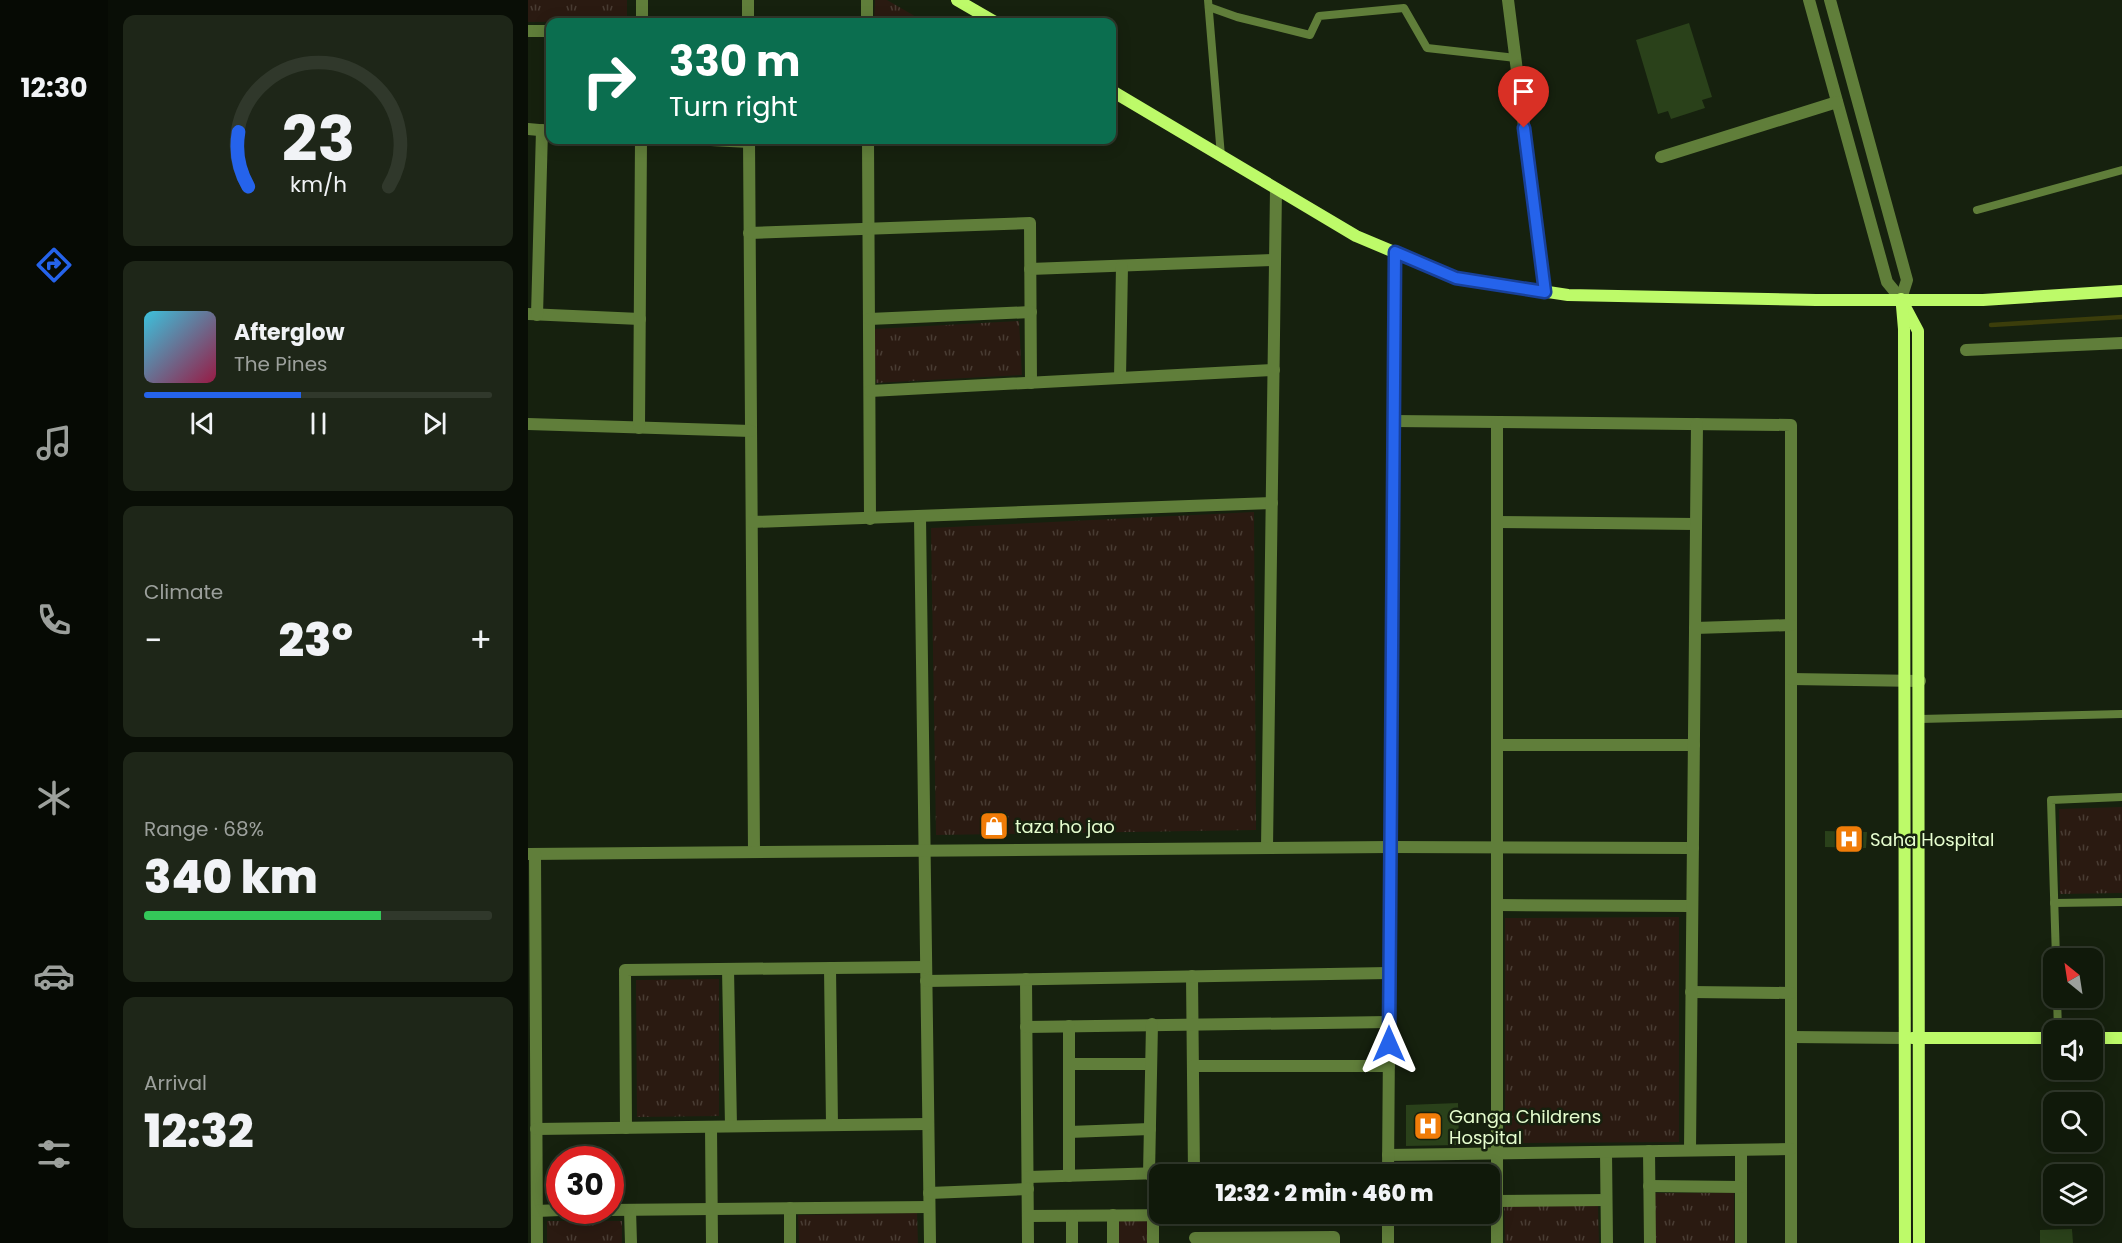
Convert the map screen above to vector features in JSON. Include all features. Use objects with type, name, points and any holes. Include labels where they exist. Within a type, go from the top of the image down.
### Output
[{"type":"street","points":[[642,0],[642,18]]},
{"type":"street","points":[[748,0],[748,18]]},
{"type":"street","points":[[867,0],[867,18]]},
{"type":"street","points":[[957,0],[988,18]]},
{"type":"street","points":[[1508,0],[1545,292]]},
{"type":"street","points":[[1809,0],[1887,282],[1901,299],[1918,332],[1919,1243]]},
{"type":"street","points":[[1830,0],[1907,280],[1901,299],[1904,329],[1905,1243]]},
{"type":"street","points":[[528,31],[546,31]]},
{"type":"street","points":[[1116,93],[1356,236],[1456,278],[1580,295],[1983,300],[2122,291]]},
{"type":"street","points":[[1661,157],[1837,102]]},
{"type":"street","points":[[528,129],[546,130],[532,315],[640,319]]},
{"type":"street","points":[[639,428],[641,144]]},
{"type":"street","points":[[749,144],[754,852]]},
{"type":"street","points":[[868,144],[870,519]]},
{"type":"street","points":[[1267,848],[1276,189]]},
{"type":"street","points":[[749,233],[1030,223],[1031,383]]},
{"type":"street","points":[[1388,1164],[1395,252]]},
{"type":"street","points":[[1030,269],[1275,260]]},
{"type":"street","points":[[1120,378],[1122,266]]},
{"type":"street","points":[[869,320],[1031,312]]},
{"type":"street","points":[[1966,350],[2122,343]]},
{"type":"street","points":[[870,391],[1274,370]]},
{"type":"street","points":[[1393,421],[1791,425],[1791,1243]]},
{"type":"street","points":[[1497,422],[1497,1164]]},
{"type":"street","points":[[528,424],[751,431]]},
{"type":"street","points":[[1690,1150],[1697,424]]},
{"type":"street","points":[[752,522],[920,518],[1272,503]]},
{"type":"street","points":[[920,518],[930,1243]]},
{"type":"street","points":[[1497,522],[1696,524]]},
{"type":"street","points":[[1695,628],[1791,625]]},
{"type":"street","points":[[1791,679],[1920,681]]},
{"type":"street","points":[[1498,745],[1694,745]]},
{"type":"street","points":[[537,1243],[537,1211],[532,1196],[536,1129],[531,854],[1390,847],[1693,848]]},
{"type":"street","points":[[1498,905],[1692,906]]},
{"type":"street","points":[[626,1128],[625,970],[926,967]]},
{"type":"street","points":[[830,968],[832,1125]]},
{"type":"street","points":[[728,969],[731,1126]]},
{"type":"street","points":[[926,981],[1389,973]]},
{"type":"street","points":[[1192,976],[1194,1164]]},
{"type":"street","points":[[1026,979],[1028,1243]]},
{"type":"street","points":[[1691,992],[1791,993]]},
{"type":"street","points":[[1026,1027],[1193,1023],[1389,1023]]},
{"type":"street","points":[[1149,1164],[1152,1024]]},
{"type":"street","points":[[1069,1026],[1069,1176]]},
{"type":"street","points":[[1791,1037],[2043,1038]]},
{"type":"street","points":[[2103,1038],[2122,1038]]},
{"type":"street","points":[[1069,1064],[1151,1064]]},
{"type":"street","points":[[1193,1066],[1389,1066]]},
{"type":"street","points":[[536,1129],[928,1124]]},
{"type":"street","points":[[711,1127],[712,1243]]},
{"type":"street","points":[[1069,1132],[1150,1129]]},
{"type":"street","points":[[1388,1155],[1791,1149]]},
{"type":"street","points":[[1741,1150],[1741,1243]]},
{"type":"street","points":[[1649,1151],[1650,1243]]},
{"type":"street","points":[[1606,1152],[1607,1243]]},
{"type":"street","points":[[929,1193],[1028,1183],[1069,1176],[1149,1174]]},
{"type":"street","points":[[1650,1186],[1741,1187]]},
{"type":"street","points":[[1500,1201],[1606,1200]]},
{"type":"street","points":[[624,1210],[929,1207]]},
{"type":"street","points":[[789,1208],[790,1243]]},
{"type":"street","points":[[630,1210],[631,1243]]},
{"type":"street","points":[[537,1211],[546,1211]]},
{"type":"street","points":[[1113,1215],[1113,1243]]},
{"type":"street","points":[[1028,1216],[1149,1215]]},
{"type":"street","points":[[1072,1216],[1072,1243]]},
{"type":"street","points":[[1153,1224],[1153,1243]]},
{"type":"street","points":[[1195,1224],[1195,1241],[1334,1237],[1334,1243]]},
{"type":"street","points":[[1388,1224],[1388,1243]]},
{"type":"street","points":[[1497,1224],[1497,1243]]},
{"type":"lane","points":[[1221,156],[1208,3],[1310,35],[1319,16],[1404,8],[1427,48],[1516,58]]},
{"type":"lane","points":[[1977,210],[2122,170]]},
{"type":"lane","points":[[1920,719],[2122,714]]},
{"type":"lane","points":[[2056,948],[2051,800],[2122,797]]},
{"type":"lane","points":[[2054,903],[2122,902]]},
{"type":"green space","points":[[528,0],[627,0],[627,18],[546,18],[546,22],[528,22]]},
{"type":"green space","points":[[875,0],[887,0],[918,18],[874,18]]},
{"type":"green space","points":[[1019,321],[1022,375],[876,383],[874,329]]},
{"type":"green space","points":[[1254,512],[1256,830],[936,835],[931,528]]},
{"type":"green space","points":[[2122,807],[2122,893],[2060,894],[2059,809]]},
{"type":"green space","points":[[1679,917],[1679,1142],[1505,1143],[1505,918]]},
{"type":"green space","points":[[719,979],[719,1116],[637,1117],[636,980]]},
{"type":"green space","points":[[1654,1193],[1734,1193],[1734,1243],[1654,1243]]},
{"type":"green space","points":[[1598,1204],[1599,1243],[1505,1243],[1504,1206]]},
{"type":"green space","points":[[917,1213],[918,1243],[799,1243],[798,1215]]},
{"type":"green space","points":[[1118,1219],[1147,1219],[1148,1243],[1118,1243]]},
{"type":"green space","points":[[547,1224],[622,1224],[622,1243],[547,1243]]},
{"type":"building","points":[[1689,23],[1712,97],[1702,100],[1705,108],[1671,119],[1668,111],[1658,114],[1636,40]]},
{"type":"building","points":[[1825,831],[1867,832],[1866,848],[1825,847]]},
{"type":"building","points":[[1458,1103],[1459,1145],[1406,1146],[1406,1105]]},
{"type":"building","points":[[2072,1229],[2073,1243],[2040,1243],[2040,1230]]},
{"type":"waterway","points":[[1991,325],[2122,317]]},
{"type":"place","name":"taza ho jao","points":[[994,826]]},
{"type":"place","name":"Saha Hospital","points":[[1849,839]]},
{"type":"place","name":"Ganga Childrens Hospital","points":[[1428,1126]]},
{"type":"route","points":[[1389,1044],[1395,252],[1456,278],[1545,292],[1524,128]]}]
